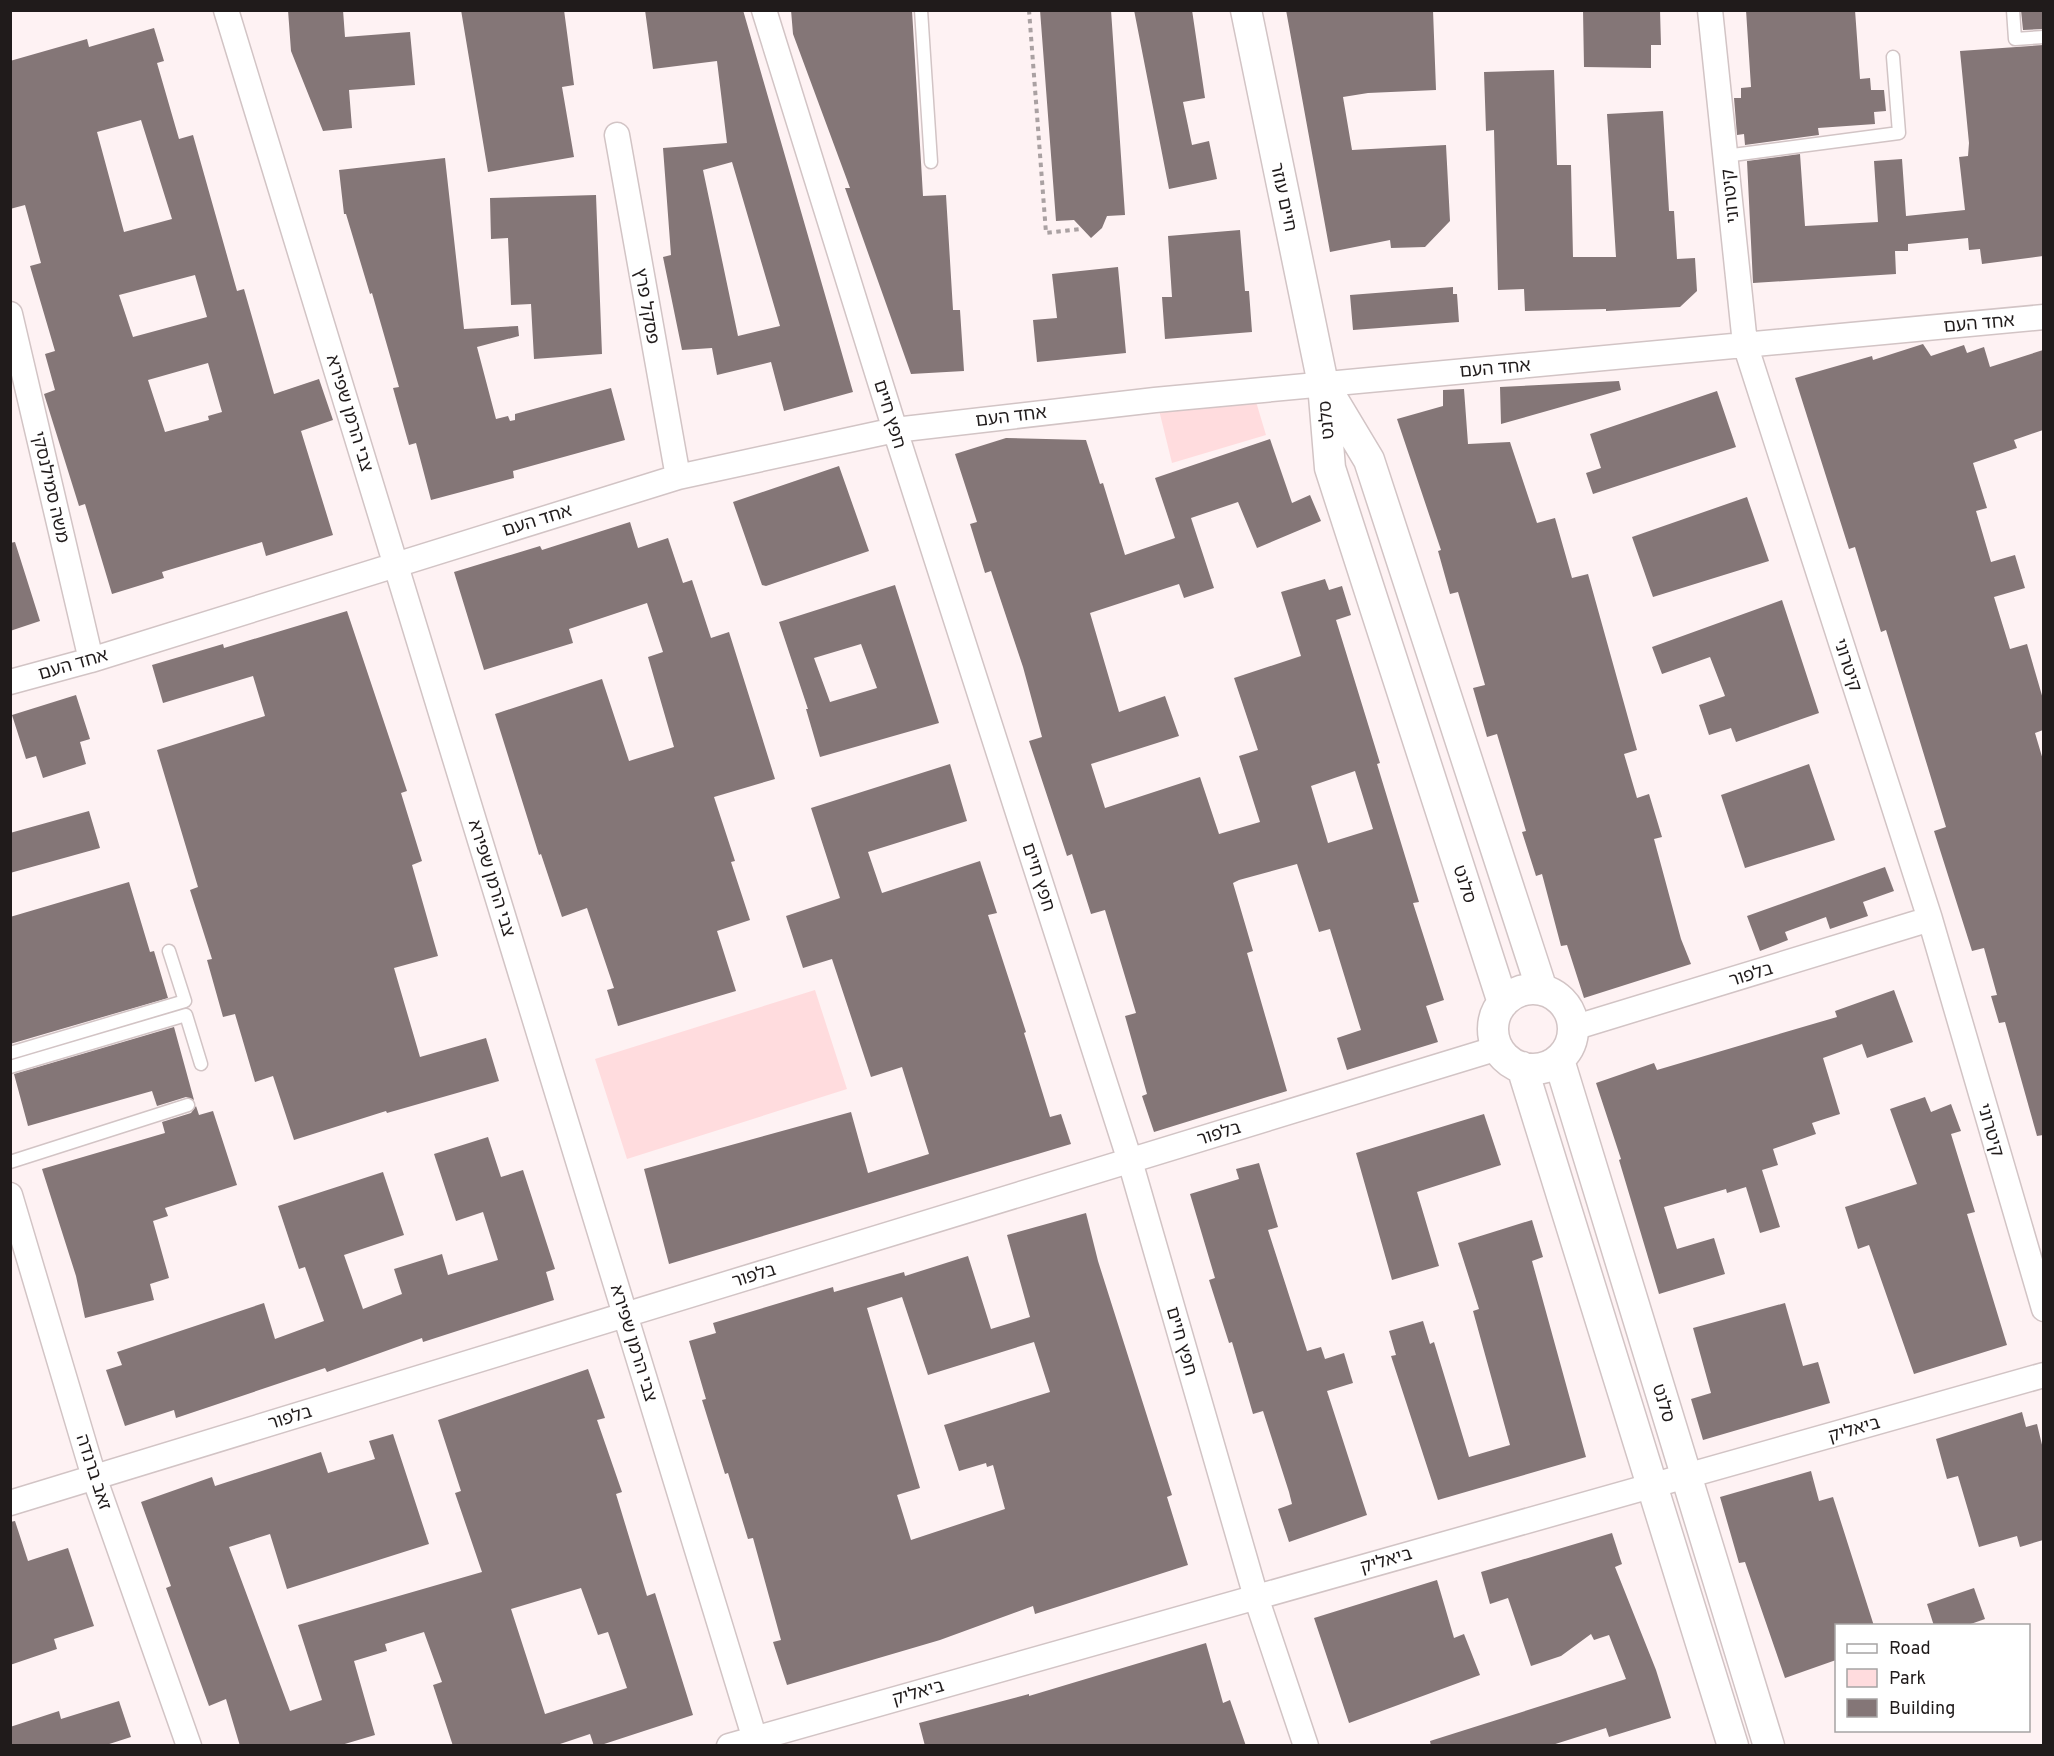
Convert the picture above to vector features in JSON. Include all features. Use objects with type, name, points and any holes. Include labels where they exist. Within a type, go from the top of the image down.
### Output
[{"type":"street","name":"צבי הרמן שפירא","points":[[226,10],[756,1742]]},
{"type":"street","name":"חפץ חיים","points":[[764,10],[895,430],[1130,1161],[1256,1597],[1306,1746]]},
{"type":"street","name":"חיים עוזר","points":[[1246,10],[1323,384]]},
{"type":"street","name":"קיטרוני","points":[[1710,10],[1745,344],[1930,919],[2043,1309]]},
{"type":"street","name":"פסקל פרץ","points":[[617,135],[678,477]]},
{"type":"street","name":"משה סמילנסקי","points":[[10,314],[91,660]]},
{"type":"street","name":"אחד העם","points":[[10,682],[91,660],[678,477],[895,430],[1155,400],[2043,317]]},
{"type":"street","name":"סלנט","points":[[1323,384],[1369,460],[1542,990]]},
{"type":"street","name":"סלנט","points":[[1323,384],[1330,468],[1503,1003]]},
{"type":"street","name":"בלפור","points":[[1573,1028],[1930,919]]},
{"type":"street","points":[[1542,990],[1564,1004],[1571,1016],[1573,1028],[1569,1046],[1559,1060],[1548,1066],[1522,1067],[1513,1063],[1498,1048],[1494,1025],[1503,1003],[1521,991],[1542,990]]},
{"type":"street","name":"בלפור","points":[[10,1503],[1498,1048]]},
{"type":"street","name":"סלנט","points":[[1559,1060],[1769,1746]]},
{"type":"street","name":"סלנט","points":[[1522,1067],[1733,1746]]},
{"type":"street","name":"זאב ברנדה","points":[[10,1196],[94,1477],[189,1746]]},
{"type":"street","name":"ביאליק","points":[[729,1746],[756,1742],[1256,1597],[2043,1375]]},
{"type":"lane","points":[[921,10],[931,162]]},
{"type":"lane","points":[[2013,10],[2015,39],[2043,37]]},
{"type":"lane","points":[[1725,156],[1899,133],[1893,57]]},
{"type":"lane","points":[[10,1053],[185,1001],[169,951]]},
{"type":"lane","points":[[10,1067],[186,1015],[201,1064]]},
{"type":"lane","points":[[10,1162],[188,1105]]},
{"type":"path","points":[[1029,10],[1046,233],[1080,229]]},
{"type":"green space","points":[[1254,395],[1266,435],[1172,463],[1158,406]]},
{"type":"green space","points":[[815,990],[847,1089],[627,1159],[595,1059]]},
{"type":"building","points":[[288,10],[343,10],[345,37],[410,32],[415,85],[349,90],[352,128],[323,131],[291,51]]},
{"type":"building","points":[[461,10],[564,10],[574,85],[562,87],[574,157],[488,172]]},
{"type":"building","points":[[645,10],[743,10],[853,392],[784,411],[771,362],[717,375],[712,348],[682,350],[663,257],[671,255],[663,148],[727,143],[717,61],[653,69]],"holes":[[[732,162],[780,326],[738,336],[703,170]]]},
{"type":"building","points":[[791,10],[912,10],[923,196],[946,195],[953,310],[960,310],[964,371],[911,374],[845,188],[850,188],[793,34]]},
{"type":"building","points":[[1040,10],[1111,10],[1125,215],[1107,216],[1102,228],[1091,238],[1074,220],[1056,221]]},
{"type":"building","points":[[1134,10],[1192,10],[1205,98],[1183,102],[1192,145],[1209,141],[1217,179],[1169,189]]},
{"type":"building","points":[[1286,10],[1433,10],[1436,90],[1368,93],[1343,97],[1352,150],[1446,145],[1450,221],[1425,247],[1391,248],[1390,240],[1330,252]]},
{"type":"building","points":[[1583,10],[1660,10],[1661,45],[1651,45],[1651,68],[1584,67]]},
{"type":"building","points":[[1746,10],[1855,10],[1860,79],[1870,78],[1871,90],[1884,90],[1886,111],[1874,112],[1875,124],[1818,128],[1819,135],[1745,145],[1744,134],[1737,135],[1734,98],[1741,98],[1741,88],[1751,87]]},
{"type":"building","points":[[2021,10],[2043,10],[2043,29],[2023,30]]},
{"type":"building","points":[[154,28],[164,61],[157,63],[179,139],[193,135],[237,291],[244,289],[274,394],[319,379],[333,420],[301,431],[333,535],[266,556],[262,542],[162,572],[164,578],[112,594],[85,504],[79,506],[44,394],[55,390],[45,354],[55,351],[30,266],[41,263],[25,205],[10,209],[10,61],[87,39],[89,47]],"holes":[[[141,120],[172,219],[124,232],[97,132]],[[195,275],[207,317],[133,337],[119,295]],[[208,363],[222,412],[208,416],[209,420],[165,432],[148,380]]]},
{"type":"building","points":[[2043,45],[2043,256],[1982,264],[1980,249],[1969,250],[1968,238],[1908,244],[1908,251],[1895,251],[1896,274],[1753,283],[1747,161],[1800,154],[1805,226],[1878,222],[1874,161],[1902,159],[1906,216],[1965,210],[1959,157],[1968,156],[1969,143],[1960,51]]},
{"type":"building","points":[[1554,70],[1557,165],[1571,165],[1573,257],[1616,257],[1607,114],[1663,111],[1669,211],[1674,211],[1677,259],[1695,258],[1697,291],[1680,307],[1606,311],[1606,309],[1525,311],[1524,289],[1498,290],[1494,130],[1486,131],[1484,72]]},
{"type":"building","points":[[445,158],[464,329],[518,326],[519,336],[477,347],[496,419],[508,416],[510,421],[515,420],[515,414],[611,388],[625,440],[513,471],[514,478],[431,500],[416,443],[409,445],[393,388],[399,387],[372,293],[370,294],[346,214],[344,214],[339,170]]},
{"type":"building","points":[[596,195],[602,354],[534,359],[531,304],[511,305],[508,238],[491,239],[490,198]]},
{"type":"building","points":[[1240,230],[1245,291],[1249,291],[1252,332],[1165,339],[1162,297],[1172,297],[1168,236]]},
{"type":"building","points":[[1118,267],[1126,353],[1037,362],[1033,320],[1057,318],[1052,274]]},
{"type":"building","points":[[1453,287],[1453,294],[1457,294],[1459,322],[1353,330],[1350,295]]},
{"type":"building","points":[[1923,344],[1931,356],[1964,345],[1967,353],[1984,347],[1990,367],[2043,350],[2043,430],[2014,440],[2017,448],[1973,463],[1987,508],[1976,511],[1991,562],[2015,555],[2025,588],[1994,597],[2010,649],[2027,644],[2043,699],[2043,730],[2035,733],[2043,760],[2043,1135],[2037,1136],[2005,1022],[1999,1023],[1991,996],[1997,995],[1984,948],[1972,951],[1934,831],[1946,827],[1886,630],[1881,632],[1855,547],[1849,549],[1795,378],[1872,356],[1873,360]]},
{"type":"building","points":[[1619,381],[1621,390],[1501,424],[1500,387]]},
{"type":"building","points":[[1464,389],[1468,444],[1510,442],[1537,523],[1555,518],[1572,578],[1588,574],[1637,750],[1624,754],[1637,798],[1649,794],[1662,837],[1654,839],[1681,939],[1691,964],[1584,998],[1567,945],[1561,946],[1542,874],[1536,876],[1522,832],[1526,831],[1497,734],[1487,737],[1473,688],[1485,685],[1458,592],[1450,594],[1438,551],[1441,550],[1397,419],[1443,406],[1443,390]]},
{"type":"building","points":[[1717,391],[1736,447],[1593,494],[1586,473],[1601,468],[1590,434]]},
{"type":"building","points":[[1006,438],[1086,440],[1100,484],[1103,483],[1125,555],[1175,538],[1155,478],[1270,439],[1292,503],[1310,495],[1321,521],[1257,548],[1238,502],[1191,518],[1214,588],[1184,598],[1179,584],[1090,613],[1119,712],[1165,696],[1179,736],[1091,764],[1105,808],[1200,777],[1219,834],[1260,822],[1239,756],[1258,750],[1234,678],[1301,656],[1281,592],[1325,579],[1329,590],[1342,586],[1351,615],[1336,620],[1380,763],[1377,764],[1419,902],[1413,903],[1444,1000],[1426,1006],[1438,1042],[1347,1070],[1337,1038],[1361,1030],[1330,929],[1319,932],[1297,864],[1239,880],[1233,883],[1253,951],[1247,953],[1287,1091],[1154,1132],[1142,1096],[1147,1094],[1125,1016],[1136,1013],[1105,910],[1091,914],[1072,854],[1067,856],[1029,741],[1042,737],[1023,667],[991,571],[985,573],[970,524],[977,522],[955,454]],"holes":[[[1355,771],[1373,829],[1328,843],[1311,786]]]},
{"type":"building","points":[[839,466],[869,551],[766,586],[762,585],[733,502]]},
{"type":"building","points":[[1747,497],[1769,561],[1653,597],[1632,537]]},
{"type":"building","points":[[630,522],[638,548],[668,538],[683,583],[692,580],[711,638],[729,632],[775,779],[714,797],[735,861],[731,862],[750,920],[717,931],[736,991],[618,1026],[607,990],[614,988],[587,908],[562,917],[541,854],[539,855],[495,714],[602,679],[629,761],[674,747],[648,657],[663,652],[647,603],[569,629],[573,643],[484,670],[454,572],[540,546],[542,550]]},
{"type":"building","points":[[15,542],[40,621],[10,631],[10,543]]},
{"type":"building","points":[[895,585],[939,723],[820,757],[806,709],[808,709],[779,622]],"holes":[[[861,644],[877,688],[830,702],[814,658]]]},
{"type":"building","points":[[1782,600],[1819,713],[1736,742],[1731,728],[1709,735],[1699,705],[1725,696],[1710,657],[1662,674],[1652,647]]},
{"type":"building","points":[[347,611],[407,791],[401,793],[422,861],[412,865],[438,956],[394,968],[420,1057],[486,1038],[499,1081],[387,1113],[386,1111],[294,1140],[273,1076],[255,1082],[235,1014],[223,1017],[207,960],[212,959],[190,890],[198,887],[157,750],[265,716],[253,676],[163,703],[152,665],[223,644],[224,648]]},
{"type":"building","points":[[76,695],[90,739],[80,742],[86,764],[43,778],[36,756],[26,759],[12,715]]},
{"type":"building","points":[[950,764],[967,821],[868,852],[882,893],[980,861],[997,913],[988,915],[1026,1032],[1024,1033],[1050,1117],[1061,1114],[1071,1144],[669,1264],[644,1169],[851,1112],[868,1173],[929,1154],[902,1067],[871,1077],[832,959],[803,968],[786,916],[840,898],[811,808]]},
{"type":"building","points":[[1809,764],[1835,840],[1745,868],[1721,795]]},
{"type":"building","points":[[89,811],[100,848],[10,873],[10,833]]},
{"type":"building","points":[[1885,867],[1894,891],[1863,902],[1868,916],[1830,929],[1826,917],[1785,932],[1788,940],[1760,951],[1747,916]]},
{"type":"building","points":[[129,882],[150,952],[154,951],[168,998],[10,1044],[10,917]]},
{"type":"building","points":[[1894,990],[1913,1042],[1867,1058],[1862,1044],[1823,1058],[1840,1114],[1812,1123],[1816,1134],[1773,1149],[1778,1165],[1762,1170],[1780,1227],[1760,1233],[1746,1187],[1727,1193],[1726,1189],[1664,1207],[1677,1249],[1714,1238],[1725,1274],[1659,1294],[1619,1160],[1621,1159],[1596,1083],[1654,1063],[1657,1070],[1837,1017],[1835,1011]]},
{"type":"building","points":[[174,1027],[194,1100],[186,1097],[157,1106],[152,1091],[28,1126],[14,1074]]},
{"type":"building","points":[[1925,1097],[1931,1112],[1951,1104],[1961,1131],[1951,1134],[1975,1212],[1967,1214],[2007,1345],[1914,1374],[1869,1245],[1858,1249],[1845,1207],[1917,1184],[1890,1109]]},
{"type":"building","points":[[196,1106],[199,1115],[213,1111],[237,1185],[165,1208],[168,1216],[153,1221],[169,1278],[150,1284],[154,1300],[85,1318],[76,1276],[42,1169],[165,1133],[162,1122],[191,1113]]},
{"type":"building","points":[[1484,1114],[1501,1165],[1417,1192],[1439,1266],[1392,1280],[1356,1153]]},
{"type":"building","points":[[488,1137],[501,1177],[523,1170],[555,1269],[546,1272],[554,1300],[423,1342],[422,1338],[327,1372],[325,1368],[176,1418],[174,1410],[125,1426],[106,1370],[122,1365],[117,1352],[264,1303],[275,1339],[324,1321],[305,1267],[299,1269],[278,1206],[383,1172],[404,1235],[344,1255],[363,1309],[402,1294],[394,1269],[442,1254],[448,1275],[498,1260],[483,1212],[456,1221],[434,1154]]},
{"type":"building","points":[[1259,1163],[1278,1227],[1268,1230],[1307,1351],[1321,1347],[1325,1359],[1344,1353],[1353,1383],[1327,1391],[1367,1515],[1289,1542],[1278,1509],[1292,1504],[1289,1492],[1263,1411],[1253,1414],[1232,1342],[1229,1343],[1209,1280],[1215,1278],[1190,1194],[1239,1179],[1236,1169]]},
{"type":"building","points":[[1086,1213],[1098,1261],[1172,1495],[1167,1497],[1188,1565],[1035,1614],[1033,1606],[940,1640],[787,1685],[773,1642],[781,1640],[753,1538],[748,1539],[728,1473],[725,1474],[702,1400],[706,1399],[689,1341],[716,1333],[713,1323],[833,1287],[834,1292],[904,1272],[905,1276],[968,1256],[991,1329],[1030,1317],[1007,1235]],"holes":[[[902,1297],[928,1375],[1034,1342],[1050,1392],[944,1425],[959,1471],[986,1463],[987,1467],[993,1465],[1005,1509],[911,1540],[897,1495],[920,1488],[867,1308]]]},
{"type":"building","points":[[1532,1220],[1543,1257],[1532,1261],[1586,1457],[1438,1500],[1391,1356],[1396,1355],[1389,1331],[1423,1321],[1430,1344],[1434,1342],[1469,1457],[1510,1445],[1473,1311],[1479,1309],[1458,1243]]},
{"type":"building","points":[[1785,1303],[1803,1366],[1818,1362],[1830,1403],[1703,1440],[1691,1399],[1711,1393],[1693,1328]]},
{"type":"building","points":[[588,1369],[605,1418],[597,1420],[622,1492],[616,1494],[647,1596],[655,1593],[693,1715],[598,1746],[594,1746],[590,1734],[554,1746],[453,1746],[433,1685],[442,1682],[424,1632],[385,1644],[387,1651],[354,1661],[375,1735],[338,1746],[240,1746],[226,1699],[209,1706],[166,1588],[171,1586],[141,1502],[212,1477],[215,1486],[321,1452],[328,1473],[375,1459],[369,1441],[393,1434],[429,1544],[287,1589],[270,1534],[229,1547],[290,1711],[322,1700],[298,1625],[482,1572],[455,1493],[461,1491],[438,1420]],"holes":[[[581,1588],[598,1635],[608,1632],[627,1688],[545,1714],[511,1609]]]},
{"type":"building","points":[[2022,1412],[2026,1427],[2037,1424],[2043,1449],[2043,1540],[2020,1547],[2017,1536],[1979,1547],[1958,1476],[1947,1479],[1936,1439]]},
{"type":"building","points":[[1811,1471],[1819,1501],[1833,1497],[1873,1624],[1835,1624],[1835,1660],[1785,1678],[1745,1562],[1739,1563],[1720,1497]]},
{"type":"building","points":[[15,1521],[28,1561],[68,1548],[94,1626],[54,1639],[57,1649],[10,1665],[10,1522]]},
{"type":"building","points":[[1612,1533],[1622,1564],[1615,1567],[1656,1670],[1671,1718],[1609,1737],[1606,1728],[1549,1746],[1431,1746],[1430,1741],[1626,1679],[1609,1635],[1594,1640],[1591,1634],[1561,1656],[1531,1666],[1508,1598],[1490,1604],[1481,1572]]},
{"type":"building","points":[[1437,1580],[1454,1638],[1464,1634],[1480,1675],[1349,1723],[1314,1618]]},
{"type":"building","points":[[1974,1588],[1985,1619],[1971,1624],[1933,1624],[1927,1604]]},
{"type":"building","points":[[1206,1643],[1223,1703],[1230,1700],[1246,1746],[925,1746],[919,1723],[1029,1694],[1029,1696]]},
{"type":"building","points":[[119,1701],[131,1737],[103,1746],[10,1746],[10,1727],[59,1711],[61,1719]]}]
